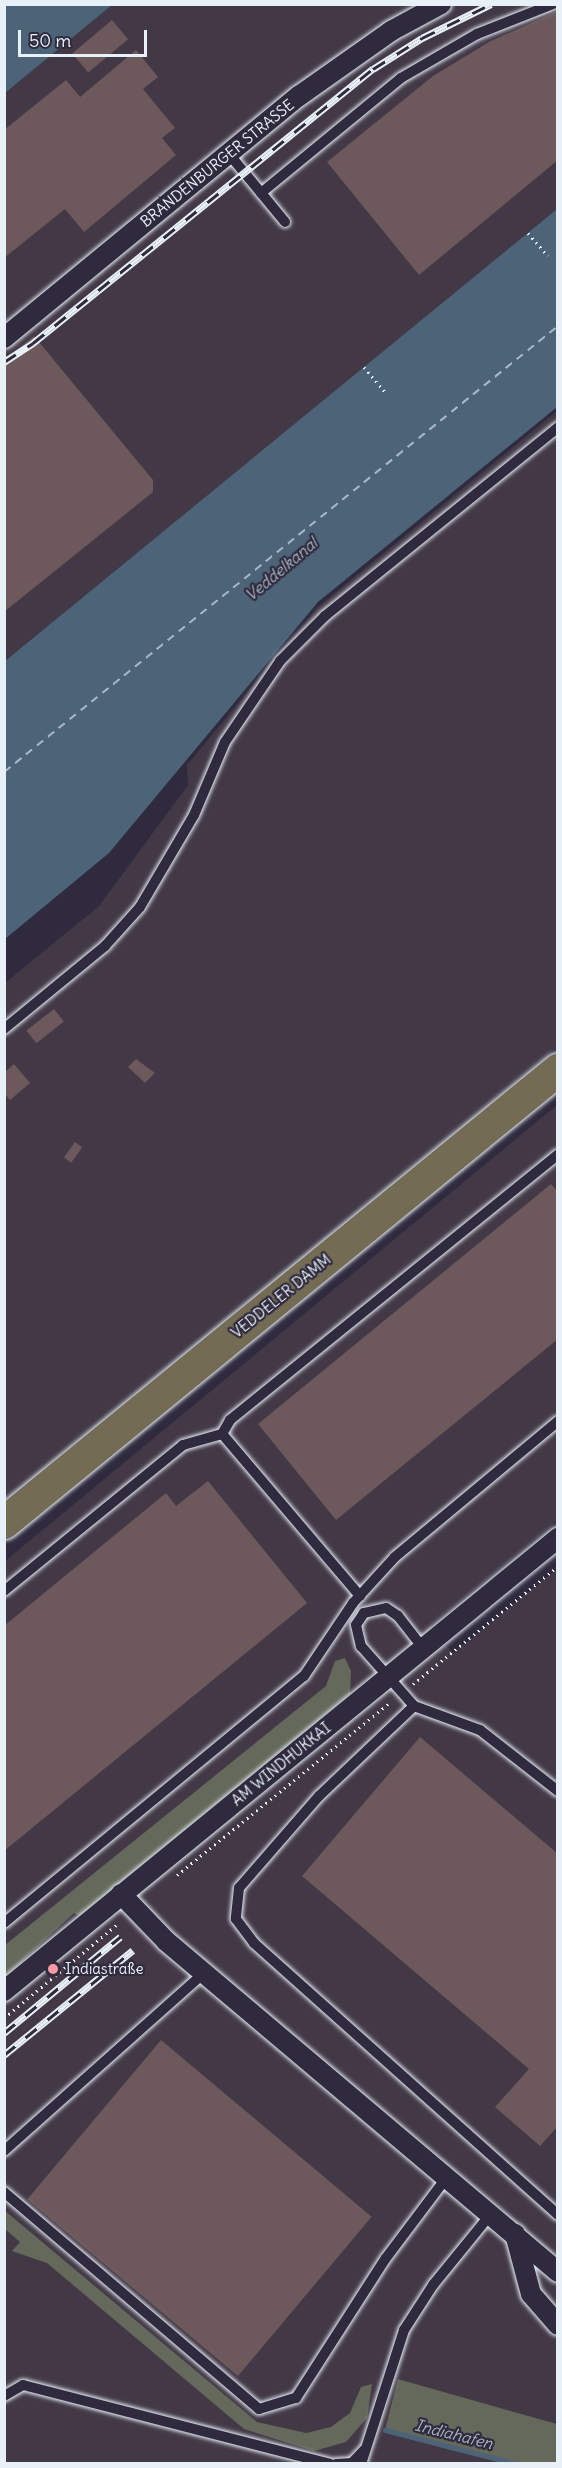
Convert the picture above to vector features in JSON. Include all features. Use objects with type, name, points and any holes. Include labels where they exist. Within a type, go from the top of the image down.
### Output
[{"type":"main road","name":"VEDDELER DAMM","points":[[4,1523],[558,1070]]},
{"type":"street","name":"BRANDENBURGER STRASSE","points":[[4,338],[299,96],[391,31],[441,4]]},
{"type":"street","name":"AM WINDHUKKAI","points":[[4,1991],[558,1538]]},
{"type":"street","points":[[121,1894],[134,1910],[204,1973],[558,2272]]},
{"type":"street","points":[[515,2234],[531,2294],[558,2325]]},
{"type":"lane","points":[[261,193],[401,78],[477,34],[553,4]]},
{"type":"lane","points":[[229,154],[285,222]]},
{"type":"lane","points":[[4,1029],[105,946],[140,907],[194,815],[225,742],[280,661],[325,616],[558,427]]},
{"type":"lane","points":[[4,1591],[183,1445],[222,1434],[230,1420],[558,1154]]},
{"type":"lane","points":[[4,1923],[304,1676],[356,1600],[395,1557],[558,1420]]},
{"type":"lane","points":[[222,1434],[356,1600],[364,1613]]},
{"type":"lane","points":[[423,1648],[392,1611],[378,1608],[364,1613],[356,1625],[357,1640],[387,1678],[414,1706],[480,1730],[558,1791]]},
{"type":"lane","points":[[414,1706],[319,1796],[239,1888],[236,1919],[254,1943],[558,2215]]},
{"type":"lane","points":[[4,2151],[204,1973]]},
{"type":"lane","points":[[4,2192],[259,2409],[296,2398],[386,2258],[447,2177]]},
{"type":"lane","points":[[362,2463],[404,2330],[432,2285],[491,2214]]},
{"type":"lane","points":[[4,2396],[23,2385],[330,2463]]},
{"type":"lane","points":[[336,2463],[352,2463],[366,2448]]},
{"type":"path","points":[[528,233],[548,256]]},
{"type":"path","points":[[364,367],[386,393]]},
{"type":"path","points":[[171,1881],[558,1566]]},
{"type":"path","points":[[4,2018],[134,1910]]},
{"type":"shaded area","points":[[112,5],[557,5],[557,209],[5,661],[5,93]]},
{"type":"shaded area","points":[[557,411],[557,1047],[5,1499],[5,983],[99,906],[188,785],[187,765],[318,607]]},
{"type":"shaded area","points":[[557,1105],[557,1521],[430,1626],[453,1653],[557,1569],[557,2424],[398,2379],[386,2430],[519,2463],[5,2464],[5,1561]]},
{"type":"green space","points":[[345,1658],[351,1671],[350,1694],[79,1916],[74,1913],[5,1977],[5,1945],[326,1686],[335,1661]]},
{"type":"green space","points":[[4,2210],[257,2422],[306,2433],[331,2427],[350,2413],[361,2387],[372,2384],[367,2418],[346,2442],[314,2451],[244,2429],[47,2263],[12,2251],[20,2242],[5,2229]]},
{"type":"green space","points":[[398,2379],[557,2424],[557,2463],[519,2463],[385,2430]]},
{"type":"water","points":[[5,4],[112,4],[112,5],[5,93]]},
{"type":"water","name":"Veddelkanal","points":[[557,209],[557,407],[318,602],[109,853],[5,939],[5,661]]},
{"type":"building","points":[[558,11],[558,160],[419,275],[327,162],[433,76],[489,42]]},
{"type":"building","points":[[112,20],[128,39],[88,73],[72,53]]},
{"type":"building","points":[[136,50],[158,77],[143,89],[175,128],[162,138],[176,155],[84,232],[65,209],[4,258],[4,130],[66,80],[80,97]]},
{"type":"building","points":[[34,336],[153,480],[153,492],[4,612],[4,360]]},
{"type":"building","points":[[54,1009],[64,1022],[36,1043],[26,1031]]},
{"type":"building","points":[[136,1059],[155,1073],[145,1083],[128,1067]]},
{"type":"building","points":[[14,1064],[30,1083],[10,1100],[5,1094],[5,1072]]},
{"type":"building","points":[[75,1142],[82,1147],[71,1163],[64,1157]]},
{"type":"building","points":[[551,1184],[558,1192],[558,1339],[336,1520],[258,1424]]},
{"type":"building","points":[[208,1481],[307,1603],[4,1851],[4,1626],[166,1493],[176,1506]]},
{"type":"building","points":[[420,1737],[558,1854],[558,2126],[540,2146],[495,2107],[529,2069],[302,1876]]},
{"type":"building","points":[[161,2040],[372,2217],[238,2376],[27,2199]]},
{"type":"waterway","name":"Indiahafen","points":[[385,2430],[516,2464]]},
{"type":"ferry route","points":[[4,772],[558,326]]},
{"type":"railway","points":[[4,362],[33,343],[373,69],[422,38],[491,4]]},
{"type":"railway","points":[[4,2033],[120,1937]]},
{"type":"railway","points":[[4,2055],[133,1950]]},
{"type":"place","name":"Indiastraße","points":[[53,1969]]}]
